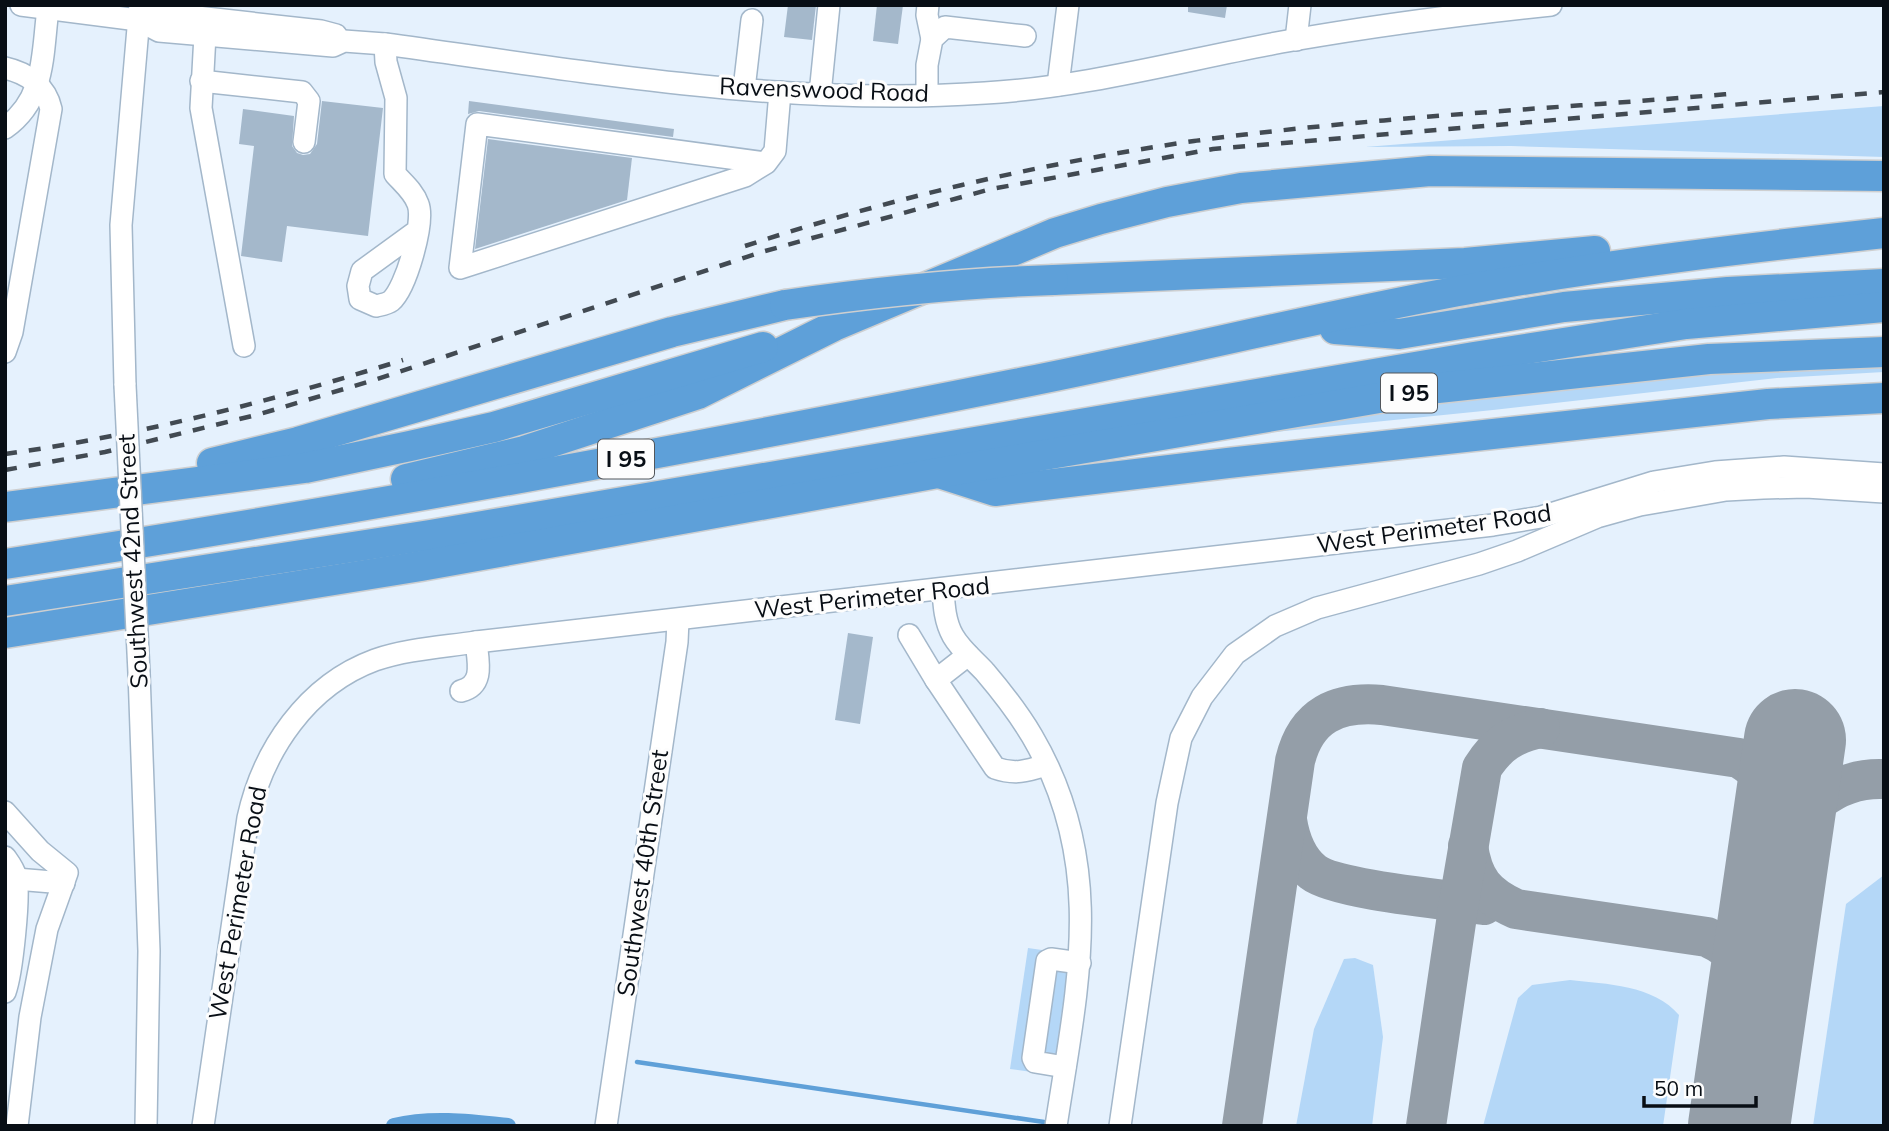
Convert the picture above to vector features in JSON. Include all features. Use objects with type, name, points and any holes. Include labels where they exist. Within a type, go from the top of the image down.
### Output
[{"type":"highway","points":[[234,528],[405,480],[524,451],[698,394],[834,326],[1055,233],[1114,215],[1241,188],[1430,171],[1884,176]]},
{"type":"highway","name":"I 95","points":[[5,564],[234,528],[673,451],[1017,384],[1481,287],[1667,258],[1884,233]]},
{"type":"highway","points":[[74,497],[298,442],[659,335],[785,305],[885,290],[1053,280],[1465,263],[1589,251],[1704,244],[1773,245]]},
{"type":"highway","points":[[5,579],[696,459],[1447,307],[1658,274],[1884,253]]},
{"type":"highway","points":[[1335,329],[1399,334],[1564,307],[1728,292],[1884,284]]},
{"type":"highway","points":[[5,601],[430,535],[1474,357],[1686,324],[1884,307]]},
{"type":"highway","points":[[5,507],[305,468],[410,446],[494,427],[834,326]]},
{"type":"highway","points":[[1474,357],[1884,332]]},
{"type":"highway","name":"I 95","points":[[5,633],[422,566],[938,473],[1438,388],[1709,359],[1884,352]]},
{"type":"highway","points":[[938,473],[995,492],[1228,463],[1768,404],[1884,398]]},
{"type":"highway","points":[[1768,404],[1884,408]]},
{"type":"street","name":"Ravenswood Road","points":[[21,5],[48,9],[161,13],[333,33],[344,41]]},
{"type":"street","points":[[820,94],[829,5]]},
{"type":"street","points":[[927,95],[927,65],[932,39],[928,5]]},
{"type":"street","points":[[1058,85],[1068,5]]},
{"type":"street","points":[[1296,40],[1300,5]]},
{"type":"street","name":"Ravenswood Road","points":[[139,13],[159,31],[333,46],[344,41],[385,44],[652,80],[780,92],[879,97],[986,93],[1058,85],[1296,40],[1551,5]]},
{"type":"street","points":[[5,128],[20,117],[38,85],[48,9]]},
{"type":"street","name":"Southwest 42nd Street","points":[[139,13],[121,225],[125,385],[149,951],[146,1122]]},
{"type":"street","points":[[744,89],[752,20]]},
{"type":"street","points":[[932,39],[945,27],[1025,36]]},
{"type":"street","points":[[205,35],[201,108],[244,346]]},
{"type":"street","points":[[385,44],[386,62],[396,98],[395,174],[410,189],[419,205],[417,231]]},
{"type":"street","points":[[5,68],[19,71],[38,85],[51,109],[12,332],[5,352]]},
{"type":"street","points":[[201,81],[302,92],[309,101],[304,142]]},
{"type":"street","points":[[766,163],[477,124],[460,268],[745,176],[766,163],[775,151],[780,92]]},
{"type":"street","name":"West Perimeter Road","points":[[202,1126],[248,818],[256,786],[287,727],[309,703],[334,682],[361,666],[391,656],[477,642],[1493,526],[1541,517],[1654,482],[1738,469],[1807,467],[1884,474]]},
{"type":"street","points":[[1120,1126],[1167,803],[1181,738],[1202,696],[1235,654],[1275,626],[1317,608],[1479,564],[1597,517],[1640,505],[1692,495],[1763,488],[1806,486],[1884,492]]},
{"type":"street","points":[[943,590],[949,628],[968,656],[992,680],[1017,714],[1046,765],[1067,822],[1077,864],[1081,912],[1080,963],[1056,1126]]},
{"type":"street","name":"Southwest 40th Street","points":[[606,1126],[677,642],[678,620]]},
{"type":"street","points":[[909,635],[995,768],[1022,773],[1046,765]]},
{"type":"street","points":[[461,691],[471,688],[477,681],[477,642]]},
{"type":"street","points":[[936,680],[968,656]]},
{"type":"street","points":[[5,812],[65,878]]},
{"type":"street","points":[[5,857],[16,879],[13,950],[5,992]]},
{"type":"street","points":[[16,879],[65,878]]},
{"type":"street","points":[[13,1122],[47,929],[65,878]]},
{"type":"street","points":[[1065,1067],[1035,1062],[1033,1058],[1047,961],[1051,959],[1080,963]]},
{"type":"shaded area","points":[[1884,106],[1884,157],[1511,146],[1365,147]]},
{"type":"shaded area","points":[[1884,355],[1884,372],[1777,378],[1236,436],[1363,405]]},
{"type":"shaded area","points":[[1884,875],[1884,1126],[1813,1126],[1846,904]]},
{"type":"shaded area","points":[[1028,948],[1070,954],[1053,1075],[1010,1069]]},
{"type":"shaded area","points":[[1355,958],[1373,965],[1383,1037],[1372,1126],[1296,1126],[1314,1029],[1344,959]]},
{"type":"shaded area","points":[[1570,980],[1614,985],[1643,992],[1669,1005],[1679,1015],[1663,1126],[1483,1126],[1518,998],[1532,985]]},
{"type":"building","points":[[788,5],[816,5],[812,40],[784,37]]},
{"type":"building","points":[[877,5],[903,5],[898,44],[873,41]]},
{"type":"building","points":[[1188,5],[1227,5],[1225,18],[1188,12]]},
{"type":"building","points":[[322,101],[383,108],[368,236],[287,226],[282,262],[241,256],[254,146],[239,144],[243,109],[294,116],[292,146],[297,153],[303,155],[310,154],[317,144]]},
{"type":"building","points":[[469,101],[674,129],[673,137],[479,111],[468,114]]},
{"type":"building","points":[[488,139],[632,158],[627,200],[475,249]]},
{"type":"building","points":[[848,633],[873,637],[860,724],[835,720]]},
{"type":"waterway","points":[[637,1062],[1044,1122]]},
{"type":"waterway","points":[[394,1126],[437,1121],[508,1126]]},
{"type":"taxiway","points":[[1242,1126],[1295,761],[1307,732],[1326,714],[1351,706],[1382,705],[1739,758],[1757,771],[1769,784],[1776,798],[1780,828],[1774,883]]},
{"type":"taxiway","points":[[1426,1126],[1482,768],[1506,741],[1540,728]]},
{"type":"taxiway","points":[[1782,856],[1797,825],[1807,811],[1820,800],[1849,784],[1884,779]]},
{"type":"taxiway","points":[[1287,820],[1292,841],[1303,861],[1313,872],[1326,878],[1368,889],[1484,905]]},
{"type":"taxiway","points":[[1468,846],[1473,868],[1482,885],[1496,898],[1516,909],[1707,937],[1720,944],[1738,959],[1749,978],[1755,1016]]},
{"type":"runway","points":[[1739,1126],[1795,740]]},
{"type":"railway","points":[[5,470],[105,452],[260,414],[371,381],[765,251],[991,189],[1213,149],[1884,92]]},
{"type":"railway","points":[[745,246],[911,197],[1024,171],[1194,141],[1394,120],[1728,94]]},
{"type":"railway","points":[[5,454],[156,427],[305,389],[403,360]]}]
